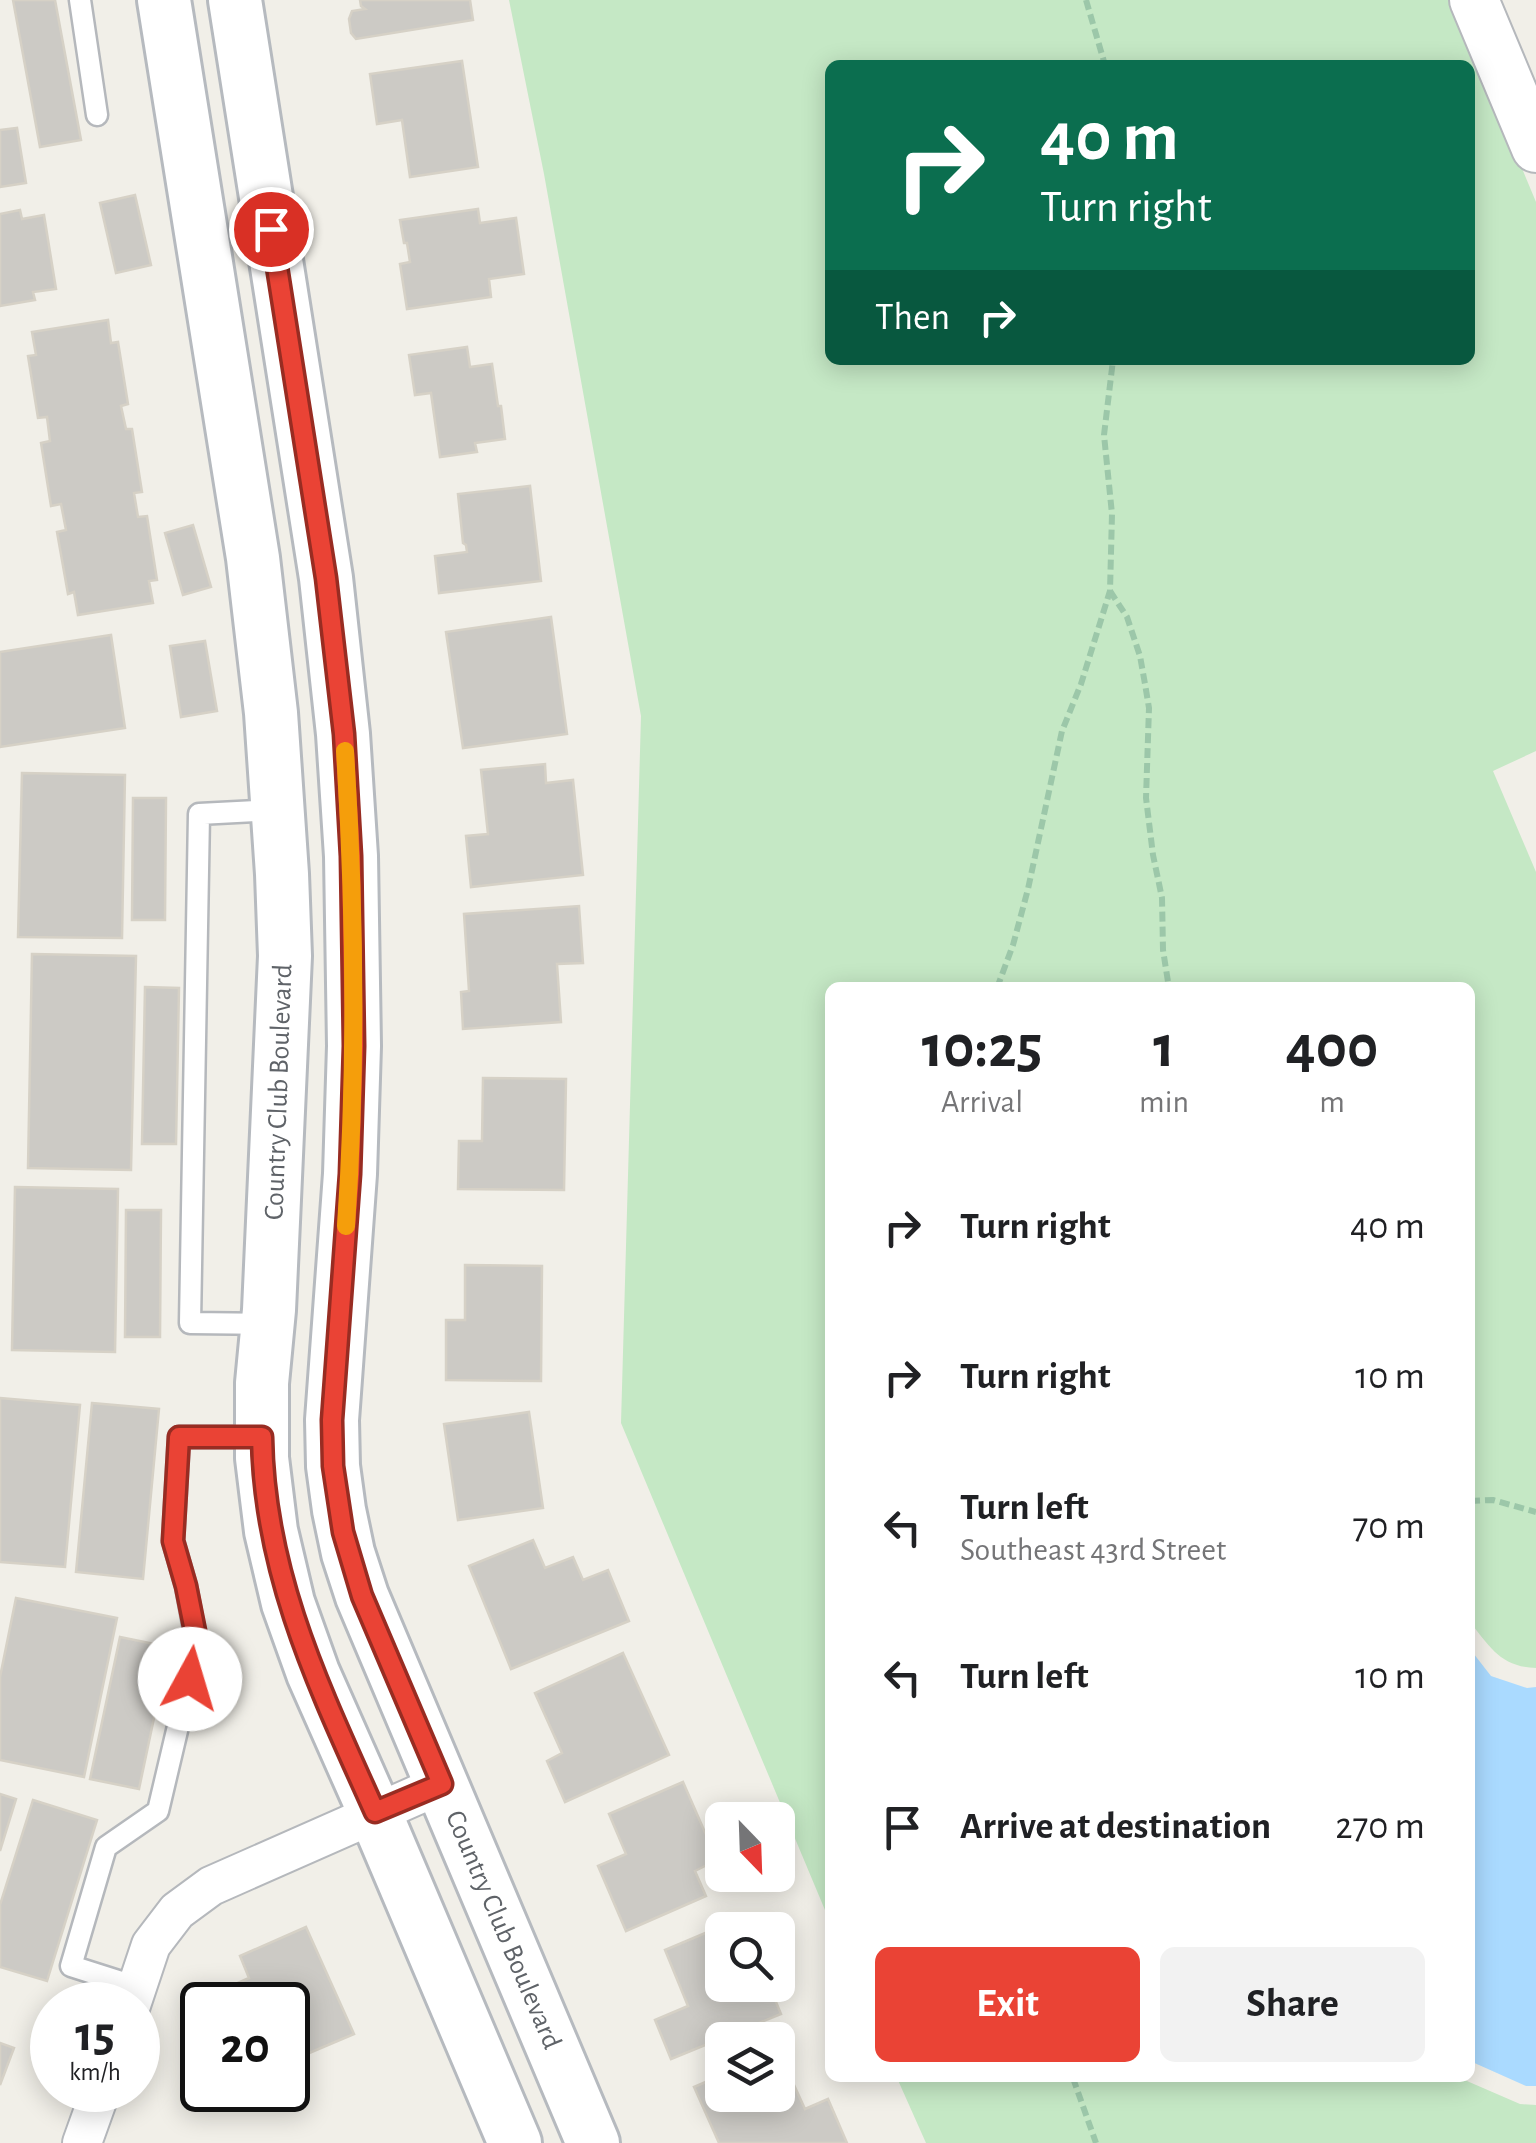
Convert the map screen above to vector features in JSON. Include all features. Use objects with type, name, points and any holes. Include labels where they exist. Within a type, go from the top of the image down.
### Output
[{"type":"main road","name":"Country Club Boulevard","points":[[164,0],[253,558],[278,810],[285,956],[262,1384],[262,1437],[271,1532],[288,1604],[313,1673],[514,2143]]},
{"type":"main road","name":"Country Club Boulevard","points":[[235,0],[326,578],[344,734],[351,856],[354,1046],[350,1174],[332,1420],[338,1510],[362,1596],[593,2143]]},
{"type":"main road","points":[[209,278],[277,267]]},
{"type":"main road","points":[[266,676],[336,670]]},
{"type":"street","points":[[1474,0],[1536,148]]},
{"type":"street","points":[[139,1982],[151,1946],[177,1912],[211,1886],[442,1784]]},
{"type":"street","points":[[82,2143],[93,2112]]},
{"type":"lane","points":[[80,0],[96,115]]},
{"type":"lane","points":[[268,1324],[190,1323],[198,853],[199,814],[278,810]]},
{"type":"lane","points":[[105,1982],[71,1966],[106,1846],[158,1810],[198,1646],[173,1541],[179,1437],[262,1437]]},
{"type":"path","points":[[1086,0],[1104,60]]},
{"type":"path","points":[[999,982],[1028,888],[1062,731],[1110,591],[1112,514],[1104,435],[1112,365]]},
{"type":"path","points":[[1110,591],[1127,617],[1145,684],[1146,798],[1162,898],[1168,982]]},
{"type":"path","points":[[1475,1502],[1494,1500],[1536,1512]]},
{"type":"path","points":[[1074,2082],[1096,2143]]},
{"type":"green space","points":[[509,0],[1452,0],[1536,202],[1536,751],[1493,771],[1536,872],[1536,1668],[1505,1660],[1475,1628],[1475,982],[825,982],[825,1910],[795,1838],[795,1802],[780,1802],[621,1423],[641,716]]},
{"type":"green space","points":[[899,2082],[1469,2082],[1520,2104],[1536,2105],[1536,2143],[926,2143]]},
{"type":"water","points":[[1475,1655],[1491,1676],[1527,1688],[1536,1687],[1536,2086],[1526,2086],[1475,2063]]},
{"type":"building","points":[[13,0],[55,0],[81,140],[40,147]]},
{"type":"building","points":[[360,0],[470,0],[473,20],[356,39],[349,19],[352,11],[365,9]]},
{"type":"building","points":[[462,61],[478,167],[410,177],[402,120],[377,124],[370,74]]},
{"type":"building","points":[[17,128],[26,183],[0,187],[0,130]]},
{"type":"building","points":[[135,195],[151,265],[116,273],[100,203]]},
{"type":"building","points":[[478,209],[480,223],[516,218],[524,274],[489,279],[491,297],[407,309],[400,264],[410,262],[400,220]]},
{"type":"building","points":[[20,210],[22,219],[44,215],[56,289],[33,292],[35,300],[0,306],[0,214]]},
{"type":"building","points":[[108,320],[111,343],[118,342],[128,404],[121,406],[126,429],[132,429],[142,492],[134,493],[138,517],[147,516],[157,580],[149,581],[153,603],[78,615],[74,592],[68,594],[57,532],[66,530],[61,504],[51,506],[41,443],[50,441],[47,417],[38,418],[28,356],[36,355],[32,332]]},
{"type":"building","points":[[467,347],[470,367],[492,364],[505,439],[475,443],[477,452],[440,457],[431,393],[415,395],[409,355]]},
{"type":"building","points":[[530,486],[541,581],[439,593],[435,556],[467,552],[458,494]]},
{"type":"building","points":[[193,525],[211,587],[183,595],[165,533]]},
{"type":"building","points":[[551,617],[567,734],[463,748],[446,632]]},
{"type":"building","points":[[111,635],[125,728],[0,747],[0,652]]},
{"type":"building","points":[[205,641],[217,711],[181,717],[170,646]]},
{"type":"building","points":[[545,764],[546,783],[573,780],[583,875],[471,887],[466,836],[488,834],[481,770]]},
{"type":"building","points":[[22,773],[125,775],[122,938],[18,937]]},
{"type":"building","points":[[133,798],[166,798],[165,920],[132,920]]},
{"type":"building","points":[[579,906],[583,963],[557,964],[561,1022],[463,1029],[461,992],[469,991],[464,914]]},
{"type":"building","points":[[32,954],[136,956],[131,1170],[28,1168]]},
{"type":"building","points":[[145,987],[179,988],[176,1144],[142,1144]]},
{"type":"building","points":[[483,1078],[566,1079],[564,1190],[458,1189],[459,1141],[482,1141]]},
{"type":"building","points":[[15,1187],[118,1189],[115,1352],[12,1350]]},
{"type":"building","points":[[126,1210],[161,1210],[160,1337],[125,1337]]},
{"type":"building","points":[[465,1265],[542,1266],[541,1381],[446,1380],[446,1320],[465,1320]]},
{"type":"building","points":[[0,1398],[80,1405],[65,1567],[0,1562]]},
{"type":"building","points":[[92,1403],[159,1409],[143,1579],[76,1572]]},
{"type":"building","points":[[529,1412],[543,1508],[458,1520],[444,1424]]},
{"type":"building","points":[[533,1540],[545,1568],[573,1557],[583,1580],[608,1570],[629,1621],[511,1669],[469,1566]]},
{"type":"building","points":[[16,1598],[117,1618],[84,1777],[0,1760],[0,1677]]},
{"type":"building","points":[[120,1637],[169,1647],[139,1789],[90,1779]]},
{"type":"building","points":[[623,1653],[669,1755],[565,1802],[547,1761],[562,1753],[535,1693]]},
{"type":"building","points":[[683,1782],[705,1832],[705,1866],[695,1871],[706,1896],[626,1931],[598,1866],[626,1854],[609,1814]]},
{"type":"building","points":[[0,1794],[16,1799],[0,1851]]},
{"type":"building","points":[[33,1800],[97,1820],[47,1981],[0,1967],[0,1905]]},
{"type":"building","points":[[306,1927],[354,2034],[310,2053],[310,1982],[240,1982],[249,1978],[240,1956]]},
{"type":"building","points":[[705,1933],[705,2002],[776,2002],[781,2014],[761,2022],[705,2022],[705,2045],[671,2059],[655,2020],[688,2006],[665,1950]]},
{"type":"building","points":[[0,2043],[14,2048],[0,2085]]},
{"type":"building","points":[[705,2082],[705,2112],[694,2087]]},
{"type":"building","points":[[795,2087],[805,2109],[828,2099],[847,2143],[719,2143],[705,2112],[795,2112]]},
{"type":"slow traffic","points":[[345,751],[354,1046],[346,1226]]},
{"type":"route","points":[[190,1679],[198,1646],[173,1541],[179,1437],[262,1437],[271,1532],[288,1604],[313,1673],[375,1812],[442,1784],[362,1596],[338,1510],[333,1466],[332,1420],[350,1174],[354,1046],[351,856],[344,734],[326,578],[271,229]]}]
